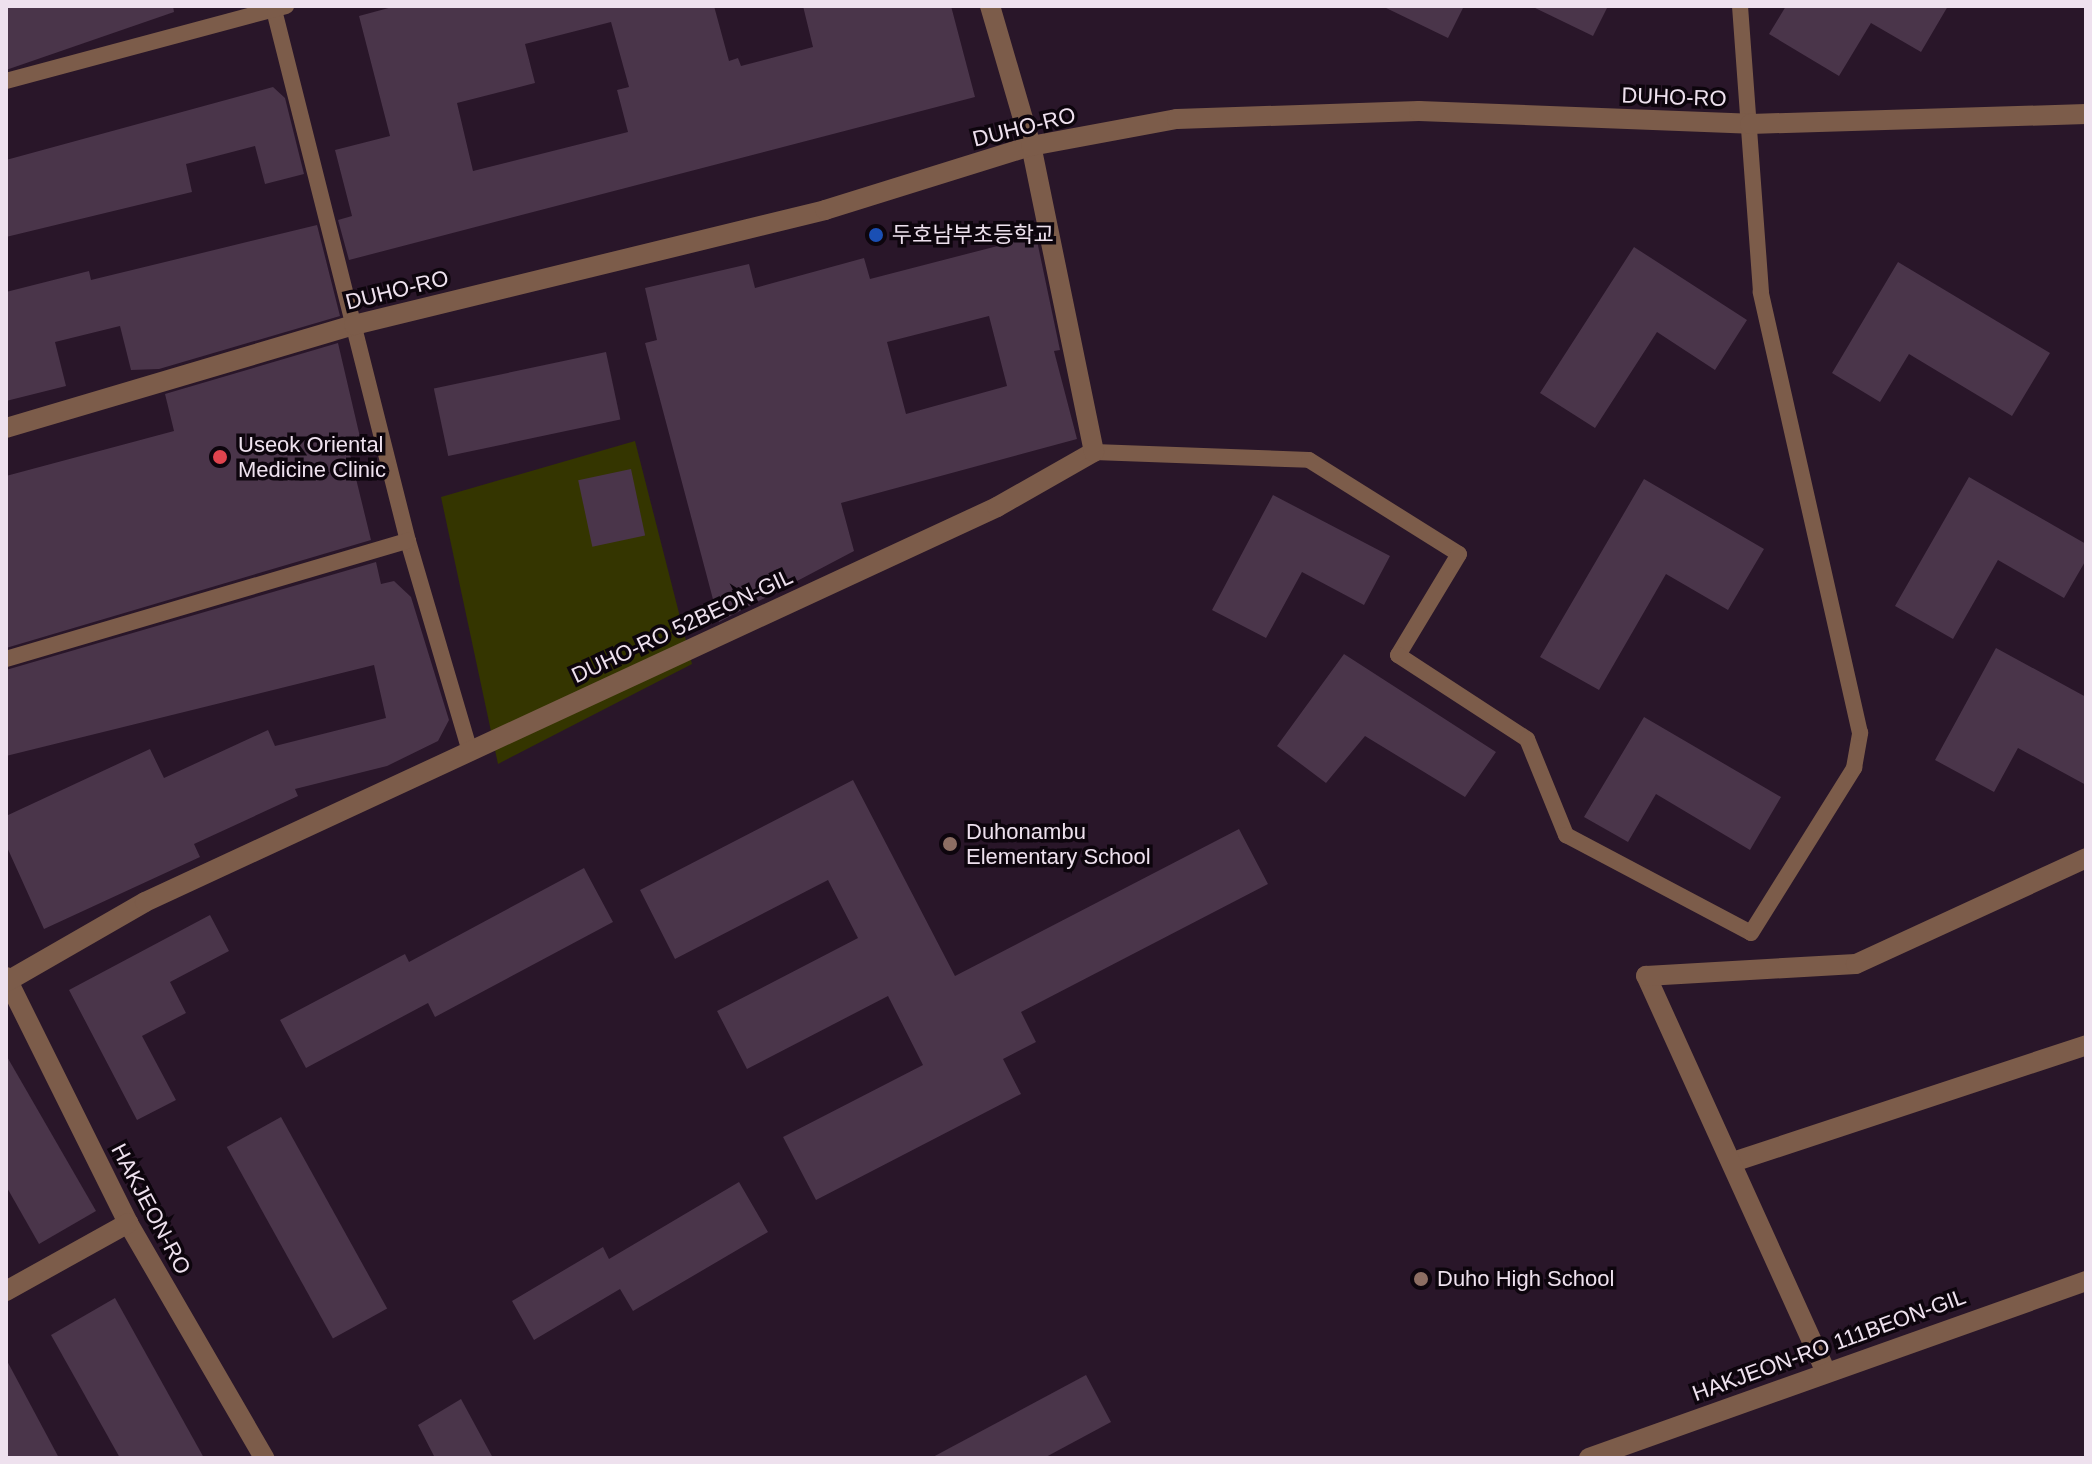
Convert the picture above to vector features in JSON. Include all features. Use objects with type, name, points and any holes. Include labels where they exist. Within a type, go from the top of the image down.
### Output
[{"type":"street","points":[[990,6],[1031,146],[1094,452]]},
{"type":"street","name":"DUHO-RO","points":[[6,428],[354,325],[825,210],[1031,146],[1177,119],[1404,111],[1750,124],[2086,114]]},
{"type":"street","name":"DUHO-RO 52BEON-GIL","points":[[7,980],[145,902],[997,507],[1094,452]]},
{"type":"street","points":[[1825,1370],[1736,1161],[1646,976],[1856,964],[2086,858]]},
{"type":"street","name":"HAKJEON-RO","points":[[7,980],[128,1223],[264,1458]]},
{"type":"street","points":[[1736,1161],[2086,1045]]},
{"type":"street","points":[[6,1291],[128,1223]]},
{"type":"street","name":"HAKJEON-RO 111BEON-GIL","points":[[1589,1458],[1825,1370],[2086,1281]]},
{"type":"lane","points":[[1094,452],[1309,460],[1459,554],[1398,655],[1527,739],[1566,835],[1751,933],[1854,768],[1860,733],[1761,292],[1740,6]]},
{"type":"lane","points":[[6,81],[278,7],[408,541],[470,751]]},
{"type":"lane","points":[[6,659],[408,541]]},
{"type":"shaded area","points":[[635,441],[692,664],[498,764],[441,497]]},
{"type":"building","points":[[6,6],[173,6],[174,12],[6,70]]},
{"type":"building","points":[[396,6],[714,6],[729,61],[738,58],[741,66],[813,47],[803,6],[951,6],[975,97],[349,260],[338,220],[352,216],[335,150],[390,136],[359,16]],"holes":[[[611,22],[629,87],[617,90],[628,132],[473,171],[457,103],[535,83],[525,44]]]},
{"type":"building","points":[[1382,6],[1464,6],[1448,38]]},
{"type":"building","points":[[1531,6],[1608,6],[1593,36]]},
{"type":"building","points":[[1786,6],[1948,6],[1921,52],[1871,23],[1839,76],[1769,34]]},
{"type":"building","points":[[273,87],[285,98],[304,174],[265,184],[255,146],[186,164],[192,192],[6,237],[6,160]]},
{"type":"building","points":[[317,225],[340,316],[159,369],[131,370],[120,326],[55,342],[66,386],[6,401],[6,292],[89,271],[91,280]]},
{"type":"building","points":[[1036,236],[1060,350],[1054,351],[1077,439],[841,503],[854,551],[719,622],[645,343],[657,340],[645,288],[749,264],[755,288],[864,258],[870,279]],"holes":[[[989,316],[1007,386],[906,414],[887,342]]]},
{"type":"building","points":[[1634,247],[1747,320],[1715,370],[1657,332],[1595,428],[1540,393]]},
{"type":"building","points":[[1898,262],[2050,353],[2012,416],[1909,354],[1880,402],[1832,373]]},
{"type":"building","points":[[338,343],[363,450],[350,454],[371,540],[6,648],[6,476],[174,431],[165,394]]},
{"type":"building","points":[[606,352],[620,419],[448,456],[434,389]]},
{"type":"building","points":[[631,469],[645,536],[592,547],[578,480]]},
{"type":"building","points":[[1969,477],[2086,544],[2086,560],[2064,598],[1998,560],[1953,639],[1895,606]]},
{"type":"building","points":[[1644,479],[1764,549],[1728,610],[1666,574],[1599,690],[1540,657]]},
{"type":"building","points":[[1273,495],[1390,556],[1364,605],[1302,572],[1266,638],[1212,610]]},
{"type":"building","points":[[376,562],[381,584],[394,581],[411,597],[449,720],[438,741],[387,766],[295,789],[298,796],[194,844],[200,857],[44,929],[6,845],[6,816],[150,749],[164,778],[268,730],[275,746],[386,718],[374,665],[6,756],[6,670]]},
{"type":"building","points":[[1996,648],[2086,697],[2086,785],[2018,748],[1994,792],[1935,760]]},
{"type":"building","points":[[1344,654],[1496,752],[1465,797],[1365,736],[1326,783],[1277,746]]},
{"type":"building","points":[[1644,717],[1781,797],[1750,850],[1656,794],[1628,842],[1584,817]]},
{"type":"building","points":[[853,780],[955,976],[1239,829],[1268,884],[1021,1012],[1036,1042],[1003,1059],[1021,1094],[816,1200],[783,1137],[923,1065],[888,996],[747,1069],[717,1011],[858,938],[828,880],[675,959],[640,890]]},
{"type":"building","points":[[584,868],[613,922],[435,1017],[428,1003],[306,1068],[280,1020],[405,954],[409,962]]},
{"type":"building","points":[[210,915],[229,951],[170,982],[186,1013],[142,1036],[176,1100],[137,1120],[69,990]]},
{"type":"building","points":[[6,1055],[96,1211],[39,1244],[6,1186]]},
{"type":"building","points":[[281,1117],[387,1309],[333,1339],[227,1147]]},
{"type":"building","points":[[739,1182],[768,1232],[633,1311],[620,1289],[534,1340],[512,1301],[603,1247],[609,1259]]},
{"type":"building","points":[[115,1298],[204,1458],[120,1458],[51,1335]]},
{"type":"building","points":[[6,1359],[59,1458],[6,1458]]},
{"type":"building","points":[[1086,1375],[1111,1422],[1044,1458],[931,1458]]},
{"type":"building","points":[[461,1399],[493,1458],[435,1458],[418,1425]]},
{"type":"place","name":"두호남부초등학교","points":[[876,235]]},
{"type":"place","name":"Useok Oriental Medicine Clinic","points":[[220,457]]},
{"type":"place","name":"Duhonambu Elementary School","points":[[950,844]]},
{"type":"place","name":"Duho High School","points":[[1421,1279]]}]
